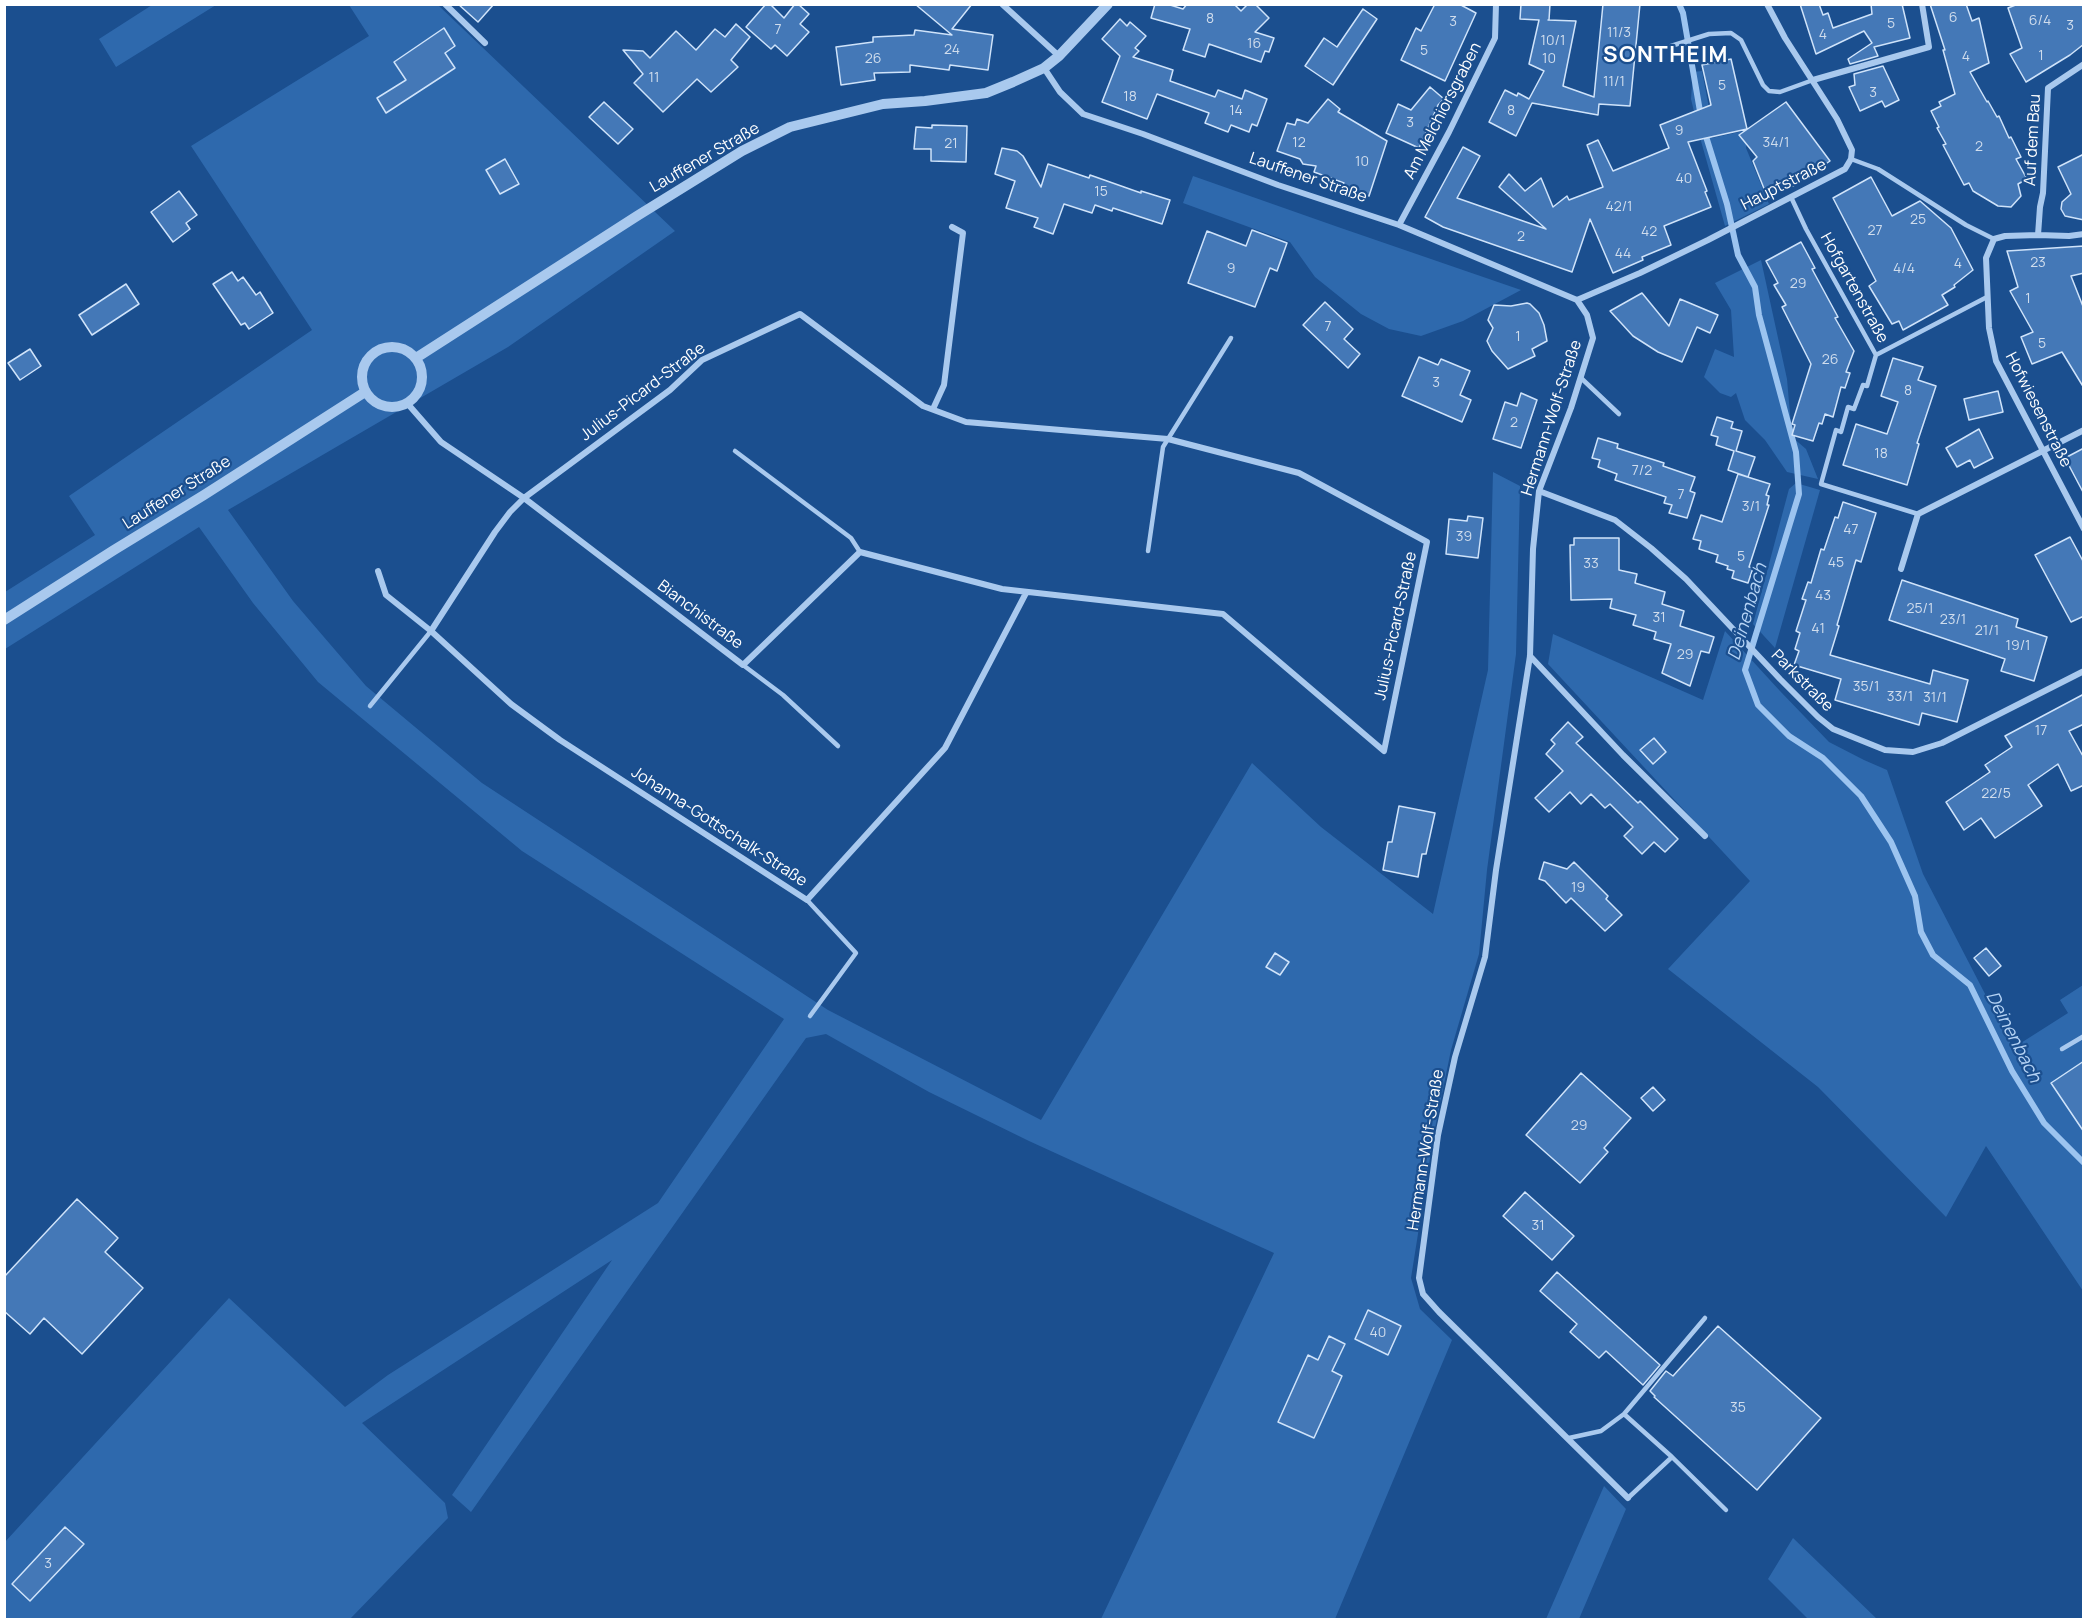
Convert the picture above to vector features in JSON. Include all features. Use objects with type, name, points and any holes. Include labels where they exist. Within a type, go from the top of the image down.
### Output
[{"type":"street","points":[[446,4],[484,42]]},
{"type":"street","points":[[1002,4],[1059,56]]},
{"type":"street","name":"Lauffener Straße","points":[[416,358],[637,216],[742,151],[790,126],[883,104],[986,93],[1044,68],[1059,56],[1108,4]]},
{"type":"street","name":"Am Melchiorsgraben","points":[[1399,225],[1449,132],[1495,38],[1496,4]]},
{"type":"street","points":[[1767,4],[1852,150],[1851,159]]},
{"type":"street","points":[[1813,80],[1929,47],[1922,4]]},
{"type":"street","name":"Auf dem Bau","points":[[2038,235],[2043,193],[2048,88],[2084,64]]},
{"type":"street","name":"Lauffener Straße","points":[[1044,68],[1060,92],[1083,114],[1278,185],[1399,225],[1577,300]]},
{"type":"street","name":"Hauptstraße","points":[[1577,300],[1708,240],[1845,169],[1851,159]]},
{"type":"street","points":[[933,409],[944,385],[963,233],[952,227]]},
{"type":"street","points":[[1994,239],[2005,236],[2084,234]]},
{"type":"street","name":"Hofwiesenstraße","points":[[1994,239],[1986,258],[1989,328],[1996,361],[2084,529]]},
{"type":"street","name":"Hermann-Wolf-Straße","points":[[1577,300],[1587,315],[1593,338],[1581,378],[1539,491],[1533,549],[1530,656],[1496,870],[1485,957],[1455,1057],[1441,1124],[1419,1278],[1424,1294],[1439,1312],[1628,1498]]},
{"type":"street","name":"Julius-Picard-Straße","points":[[524,498],[670,390],[702,360],[800,314],[923,406],[966,422],[1168,439],[1299,474],[1427,542],[1384,751],[1223,614],[1026,593]]},
{"type":"street","points":[[397,346],[416,358],[422,370],[422,383],[417,394],[407,403],[396,407],[384,406],[373,401],[365,392],[361,381],[362,369],[367,359],[375,351],[397,346]]},
{"type":"street","name":"Lauffener Straße","points":[[4,620],[365,392]]},
{"type":"street","name":"Bianchistraße","points":[[407,403],[441,442],[524,498],[743,665],[860,552]]},
{"type":"street","points":[[1901,568],[1918,514],[2084,430]]},
{"type":"street","name":"Parkstraße","points":[[1539,491],[1615,520],[1686,579],[1780,679],[1833,729],[1885,750],[1913,752],[1942,743],[2084,671]]},
{"type":"street","points":[[431,631],[495,532],[524,498]]},
{"type":"street","points":[[860,552],[1002,589],[1026,593]]},
{"type":"street","name":"Johanna-Gottschalk-Straße","points":[[378,571],[386,595],[431,631],[511,704],[560,740],[807,900],[945,748],[1026,593]]},
{"type":"street","points":[[1530,656],[1623,755],[1705,836]]},
{"type":"lane","points":[[1671,46],[1709,34],[1731,33],[1741,40],[1763,85],[1770,91],[1780,92],[1813,80]]},
{"type":"lane","name":"Hauptstraße","points":[[1851,159],[1878,169],[1966,225],[1994,239]]},
{"type":"lane","name":"Hofgartenstraße","points":[[1791,197],[1806,230],[1876,354],[1867,386],[1863,386],[1854,409],[1848,407],[1841,432],[1836,430],[1821,484],[1918,514]]},
{"type":"lane","points":[[1876,354],[1988,297]]},
{"type":"lane","points":[[1148,551],[1163,447],[1231,338]]},
{"type":"lane","points":[[1581,378],[1618,414]]},
{"type":"lane","points":[[735,451],[851,538],[860,552]]},
{"type":"lane","points":[[370,706],[431,631]]},
{"type":"lane","points":[[743,665],[783,695],[838,746]]},
{"type":"lane","points":[[807,900],[856,953],[810,1016]]},
{"type":"lane","points":[[2062,1049],[2084,1035]]},
{"type":"lane","points":[[1569,1438],[1601,1431],[1624,1414],[1705,1318]]},
{"type":"lane","points":[[1624,1414],[1726,1510]]},
{"type":"lane","points":[[1628,1498],[1672,1457]]},
{"type":"shaded area","points":[[152,5],[216,5],[116,67],[99,39]]},
{"type":"shaded area","points":[[349,5],[438,5],[675,231],[508,347],[228,510],[293,601],[366,686],[482,783],[828,1010],[1041,1120],[1252,763],[1321,827],[1433,914],[1488,670],[1493,472],[1520,486],[1516,654],[1487,870],[1479,954],[1451,1050],[1434,1133],[1411,1278],[1420,1309],[1452,1340],[1335,1619],[1101,1619],[1274,1253],[1029,1141],[929,1092],[826,1034],[806,1038],[471,1512],[452,1495],[612,1260],[362,1423],[445,1503],[448,1518],[350,1619],[5,1619],[4,1543],[229,1298],[345,1407],[388,1375],[658,1203],[784,1019],[522,851],[318,682],[253,603],[199,527],[5,649],[5,592],[95,535],[69,496],[312,330],[191,146],[369,36]]},
{"type":"shaded area","points":[[1702,71],[1709,108],[1704,110],[1712,138],[1748,130],[1746,148],[1769,204],[1725,226],[1691,99],[1693,72]]},
{"type":"shaded area","points":[[1193,176],[1521,290],[1463,321],[1421,336],[1389,329],[1361,314],[1315,277],[1290,242],[1183,203]]},
{"type":"shaded area","points":[[1761,260],[1787,379],[1792,437],[1806,449],[1818,479],[1787,472],[1765,440],[1745,420],[1736,393],[1731,397],[1720,393],[1704,377],[1715,349],[1734,357],[1731,310],[1715,283]]},
{"type":"shaded area","points":[[1796,483],[1820,490],[1775,648],[1753,624],[1789,489]]},
{"type":"shaded area","points":[[1725,631],[1829,742],[1887,770],[1923,874],[2013,1048],[2068,1013],[2060,1000],[2083,985],[2083,1291],[1986,1146],[1946,1217],[1818,1087],[1668,969],[1750,881],[1548,664],[1553,634],[1703,700]]},
{"type":"shaded area","points":[[1604,1486],[1626,1509],[1579,1619],[1546,1619]]},
{"type":"shaded area","points":[[1793,1538],[1877,1619],[1808,1619],[1768,1579]]},
{"type":"building","points":[[458,4],[494,4],[478,22]]},
{"type":"building","points":[[766,4],[770,4],[784,18],[795,4],[809,14],[800,24],[809,32],[787,56],[775,45],[771,49],[746,27]]},
{"type":"building","points":[[915,4],[972,4],[952,29],[993,35],[988,70],[950,65],[949,70],[910,65],[910,72],[874,73],[875,80],[841,85],[836,47],[873,42],[873,37],[914,35],[915,30],[952,35]]},
{"type":"building","points":[[1155,4],[1167,4],[1183,9],[1187,4],[1234,4],[1241,11],[1248,4],[1255,4],[1269,18],[1255,32],[1274,38],[1269,52],[1265,51],[1261,62],[1209,44],[1205,57],[1183,50],[1190,29],[1151,18]]},
{"type":"building","points":[[1435,4],[1459,4],[1476,13],[1445,81],[1401,60],[1416,28],[1421,31]]},
{"type":"building","points":[[1521,4],[1550,4],[1548,20],[1576,21],[1563,86],[1594,97],[1603,4],[1640,4],[1630,106],[1599,104],[1598,115],[1532,103],[1516,136],[1489,122],[1505,90],[1529,99],[1544,71],[1529,64],[1539,20],[1520,19]]},
{"type":"building","points":[[1800,4],[1819,4],[1823,15],[1828,13],[1833,28],[1872,14],[1871,4],[1902,4],[1910,38],[1874,47],[1878,56],[1850,64],[1848,59],[1872,43],[1864,31],[1816,54]]},
{"type":"building","points":[[1930,4],[1966,4],[1972,21],[1979,18],[1989,63],[1970,72],[1987,102],[1997,117],[1999,116],[2009,138],[2011,137],[2021,157],[2016,159],[2027,179],[2018,184],[2021,196],[2011,207],[1998,206],[1973,191],[1969,183],[1964,185],[1943,145],[1946,144],[1931,111],[1941,106],[1939,102],[1955,94],[1943,50],[1945,50]]},
{"type":"building","points":[[2018,4],[2084,4],[2084,44],[2026,82],[2010,54],[2022,48],[2008,8]]},
{"type":"building","points":[[1363,9],[1377,19],[1333,85],[1305,66],[1324,38],[1337,47]]},
{"type":"building","points":[[1120,19],[1127,26],[1130,22],[1146,36],[1135,48],[1139,51],[1133,57],[1173,70],[1170,81],[1215,97],[1218,90],[1242,99],[1245,90],[1267,99],[1257,126],[1252,124],[1249,132],[1231,125],[1228,132],[1205,123],[1209,113],[1157,94],[1147,119],[1102,102],[1120,56],[1102,39]]},
{"type":"building","points":[[736,24],[750,37],[731,60],[738,67],[711,92],[697,79],[663,112],[634,83],[643,74],[623,50],[643,51],[650,58],[676,31],[696,50],[715,29],[725,37]]},
{"type":"building","points":[[444,28],[455,46],[445,53],[455,68],[386,113],[377,98],[406,80],[394,62]]},
{"type":"building","points":[[1731,59],[1747,129],[1688,142],[1711,207],[1664,226],[1671,245],[1642,257],[1643,260],[1613,273],[1590,219],[1572,272],[1443,227],[1425,217],[1463,147],[1480,156],[1457,198],[1546,229],[1499,187],[1509,174],[1525,191],[1541,178],[1553,207],[1567,196],[1569,200],[1603,187],[1587,145],[1598,140],[1613,171],[1669,148],[1660,125],[1711,105],[1702,65]]},
{"type":"building","points":[[1883,66],[1899,100],[1885,107],[1882,101],[1860,111],[1849,87],[1855,85],[1854,74]]},
{"type":"building","points":[[1430,87],[1444,99],[1438,105],[1419,148],[1386,133],[1398,104],[1411,110]]},
{"type":"building","points":[[1328,99],[1340,109],[1338,112],[1387,141],[1369,196],[1343,185],[1344,183],[1314,172],[1316,166],[1303,164],[1300,159],[1277,151],[1287,123],[1295,125],[1297,119],[1308,123]]},
{"type":"building","points":[[604,102],[633,129],[618,144],[589,117]]},
{"type":"building","points":[[1786,102],[1830,161],[1795,185],[1767,196],[1753,161],[1757,157],[1739,135]]},
{"type":"building","points":[[932,125],[967,126],[966,162],[931,161],[931,149],[914,149],[916,127],[932,128]]},
{"type":"building","points":[[1002,148],[1017,151],[1023,156],[1041,187],[1048,164],[1089,178],[1090,175],[1141,193],[1141,191],[1170,200],[1162,224],[1113,208],[1112,211],[1095,205],[1092,213],[1064,204],[1053,234],[1034,227],[1038,218],[1006,208],[1015,181],[995,174]]},
{"type":"building","points":[[2084,154],[2084,220],[2065,216],[2061,209],[2062,202],[2071,194],[2058,167]]},
{"type":"building","points":[[505,159],[519,184],[500,194],[486,170]]},
{"type":"building","points":[[1871,177],[1892,216],[1920,201],[1951,228],[1973,270],[1954,285],[1955,287],[1942,295],[1948,305],[1903,330],[1899,321],[1892,324],[1869,286],[1876,281],[1833,198]]},
{"type":"building","points":[[179,191],[197,215],[186,223],[190,229],[173,242],[151,212]]},
{"type":"building","points":[[1252,230],[1287,243],[1277,271],[1270,268],[1255,307],[1188,283],[1207,231],[1246,246]]},
{"type":"building","points":[[1801,242],[1815,268],[1812,269],[1838,317],[1835,318],[1854,351],[1846,372],[1850,373],[1845,388],[1841,387],[1833,417],[1825,414],[1822,424],[1819,423],[1813,441],[1792,435],[1795,425],[1792,424],[1811,364],[1782,307],[1786,305],[1774,285],[1778,283],[1766,261]]},
{"type":"building","points":[[2084,246],[2084,273],[2071,276],[2084,309],[2084,388],[2062,352],[2032,364],[2021,337],[2033,332],[2010,291],[2018,287],[2007,251]]},
{"type":"building","points":[[232,272],[238,281],[243,277],[256,295],[260,292],[273,313],[249,329],[245,323],[241,325],[213,284]]},
{"type":"building","points":[[126,284],[139,304],[92,335],[79,315]]},
{"type":"building","points":[[1642,293],[1669,326],[1680,299],[1718,315],[1710,333],[1697,327],[1682,362],[1658,352],[1633,336],[1610,311]]},
{"type":"building","points":[[1325,302],[1353,329],[1344,339],[1360,354],[1348,368],[1303,325]]},
{"type":"building","points":[[1527,303],[1539,313],[1547,341],[1532,349],[1535,356],[1508,369],[1492,351],[1487,341],[1493,328],[1488,320],[1494,305],[1511,306]]},
{"type":"building","points":[[30,349],[41,366],[20,380],[8,363]]},
{"type":"building","points":[[1419,357],[1438,365],[1441,359],[1470,371],[1460,395],[1471,400],[1462,422],[1402,396]]},
{"type":"building","points":[[1893,358],[1923,367],[1918,380],[1936,386],[1917,443],[1919,444],[1907,485],[1843,465],[1856,424],[1887,434],[1898,402],[1881,396]]},
{"type":"building","points":[[1998,391],[2003,412],[1969,420],[1964,399]]},
{"type":"building","points":[[1521,393],[1537,400],[1521,448],[1493,439],[1505,402],[1517,406]]},
{"type":"building","points":[[1717,417],[1733,422],[1731,428],[1742,431],[1736,451],[1755,457],[1748,477],[1728,470],[1734,451],[1716,445],[1718,437],[1711,435]]},
{"type":"building","points":[[1979,429],[1993,458],[1974,468],[1970,460],[1957,467],[1946,448]]},
{"type":"building","points":[[1598,438],[1618,444],[1617,448],[1664,463],[1663,466],[1695,477],[1690,491],[1695,493],[1687,518],[1669,513],[1672,505],[1664,503],[1666,497],[1615,480],[1617,474],[1598,467],[1600,460],[1592,458]]},
{"type":"building","points":[[2084,448],[2084,494],[2065,458]]},
{"type":"building","points":[[1738,474],[1770,484],[1766,495],[1769,496],[1767,505],[1769,505],[1749,567],[1753,568],[1748,583],[1732,578],[1734,571],[1716,562],[1718,555],[1699,549],[1701,541],[1693,539],[1701,515],[1722,522]]},
{"type":"building","points":[[1843,502],[1876,513],[1861,562],[1856,560],[1830,655],[1930,684],[1933,670],[1968,680],[1957,722],[1922,713],[1919,725],[1835,700],[1841,679],[1794,665],[1799,651],[1795,649],[1800,633],[1796,631],[1806,600],[1802,599],[1808,582],[1811,583],[1821,549],[1824,550],[1835,517],[1838,518]]},
{"type":"building","points":[[1468,516],[1483,518],[1478,558],[1446,554],[1449,519],[1467,521]]},
{"type":"building","points":[[2070,537],[2084,563],[2084,616],[2071,622],[2035,555]]},
{"type":"building","points":[[1574,538],[1619,538],[1619,570],[1637,574],[1635,583],[1665,592],[1662,604],[1684,611],[1680,626],[1714,637],[1709,653],[1701,651],[1690,686],[1662,673],[1671,644],[1654,639],[1656,632],[1633,625],[1636,615],[1610,608],[1612,599],[1571,600],[1570,545],[1574,545]]},
{"type":"building","points":[[1902,580],[2018,619],[2016,627],[2047,637],[2034,681],[2001,671],[2005,659],[1889,620]]},
{"type":"building","points":[[2084,694],[2084,724],[2069,731],[2084,758],[2084,785],[2071,791],[2058,764],[2028,785],[2042,806],[1995,838],[1981,818],[1964,830],[1946,802],[1990,772],[1985,765],[2012,747],[2005,736]]},
{"type":"building","points":[[1568,722],[1583,737],[1576,743],[1678,839],[1665,852],[1654,842],[1642,854],[1624,836],[1633,827],[1610,804],[1605,808],[1591,794],[1581,804],[1570,792],[1549,812],[1535,798],[1563,771],[1546,754],[1555,744],[1551,740]]},
{"type":"building","points":[[1654,738],[1666,752],[1653,764],[1640,750]]},
{"type":"building","points":[[1399,806],[1435,813],[1426,854],[1422,854],[1418,877],[1383,870],[1388,842],[1392,842]]},
{"type":"building","points":[[1544,862],[1567,869],[1574,862],[1608,896],[1606,899],[1622,915],[1605,931],[1571,898],[1566,903],[1545,881],[1539,879]]},
{"type":"building","points":[[1986,948],[2001,966],[1989,976],[1974,958]]},
{"type":"building","points":[[1275,953],[1289,962],[1280,975],[1266,967]]},
{"type":"building","points":[[2084,1061],[2084,1132],[2051,1083]]},
{"type":"building","points":[[1581,1073],[1631,1118],[1604,1148],[1608,1152],[1580,1183],[1526,1135]]},
{"type":"building","points":[[1653,1087],[1665,1100],[1653,1111],[1641,1098]]},
{"type":"building","points":[[1525,1192],[1574,1236],[1552,1260],[1503,1216]]},
{"type":"building","points":[[77,1199],[118,1238],[105,1252],[143,1288],[82,1354],[44,1318],[30,1334],[4,1311],[4,1277]]},
{"type":"building","points":[[1557,1272],[1660,1365],[1643,1385],[1606,1351],[1599,1358],[1570,1332],[1577,1324],[1540,1291]]},
{"type":"building","points":[[1368,1310],[1401,1326],[1388,1355],[1355,1339]]},
{"type":"building","points":[[1718,1326],[1821,1418],[1757,1490],[1650,1391],[1666,1371],[1673,1376]]},
{"type":"building","points":[[1329,1336],[1345,1344],[1332,1371],[1342,1376],[1314,1438],[1278,1422],[1308,1355],[1318,1360]]},
{"type":"building","points":[[65,1527],[84,1544],[30,1601],[12,1584]]},
{"type":"waterway","name":"Deinenbach","points":[[1679,4],[1683,13],[1701,117]]},
{"type":"waterway","name":"Deinenbach","points":[[1704,130],[1727,204],[1738,255],[1755,287],[1759,315],[1796,452],[1799,494],[1745,670],[1758,705],[1789,736],[1823,758],[1861,796],[1891,842],[1915,896],[1921,932],[1933,955],[1970,985],[2012,1071],[2044,1123],[2084,1163]]},
{"type":"district","name":"SONTHEIM","points":[[1666,56]]}]
